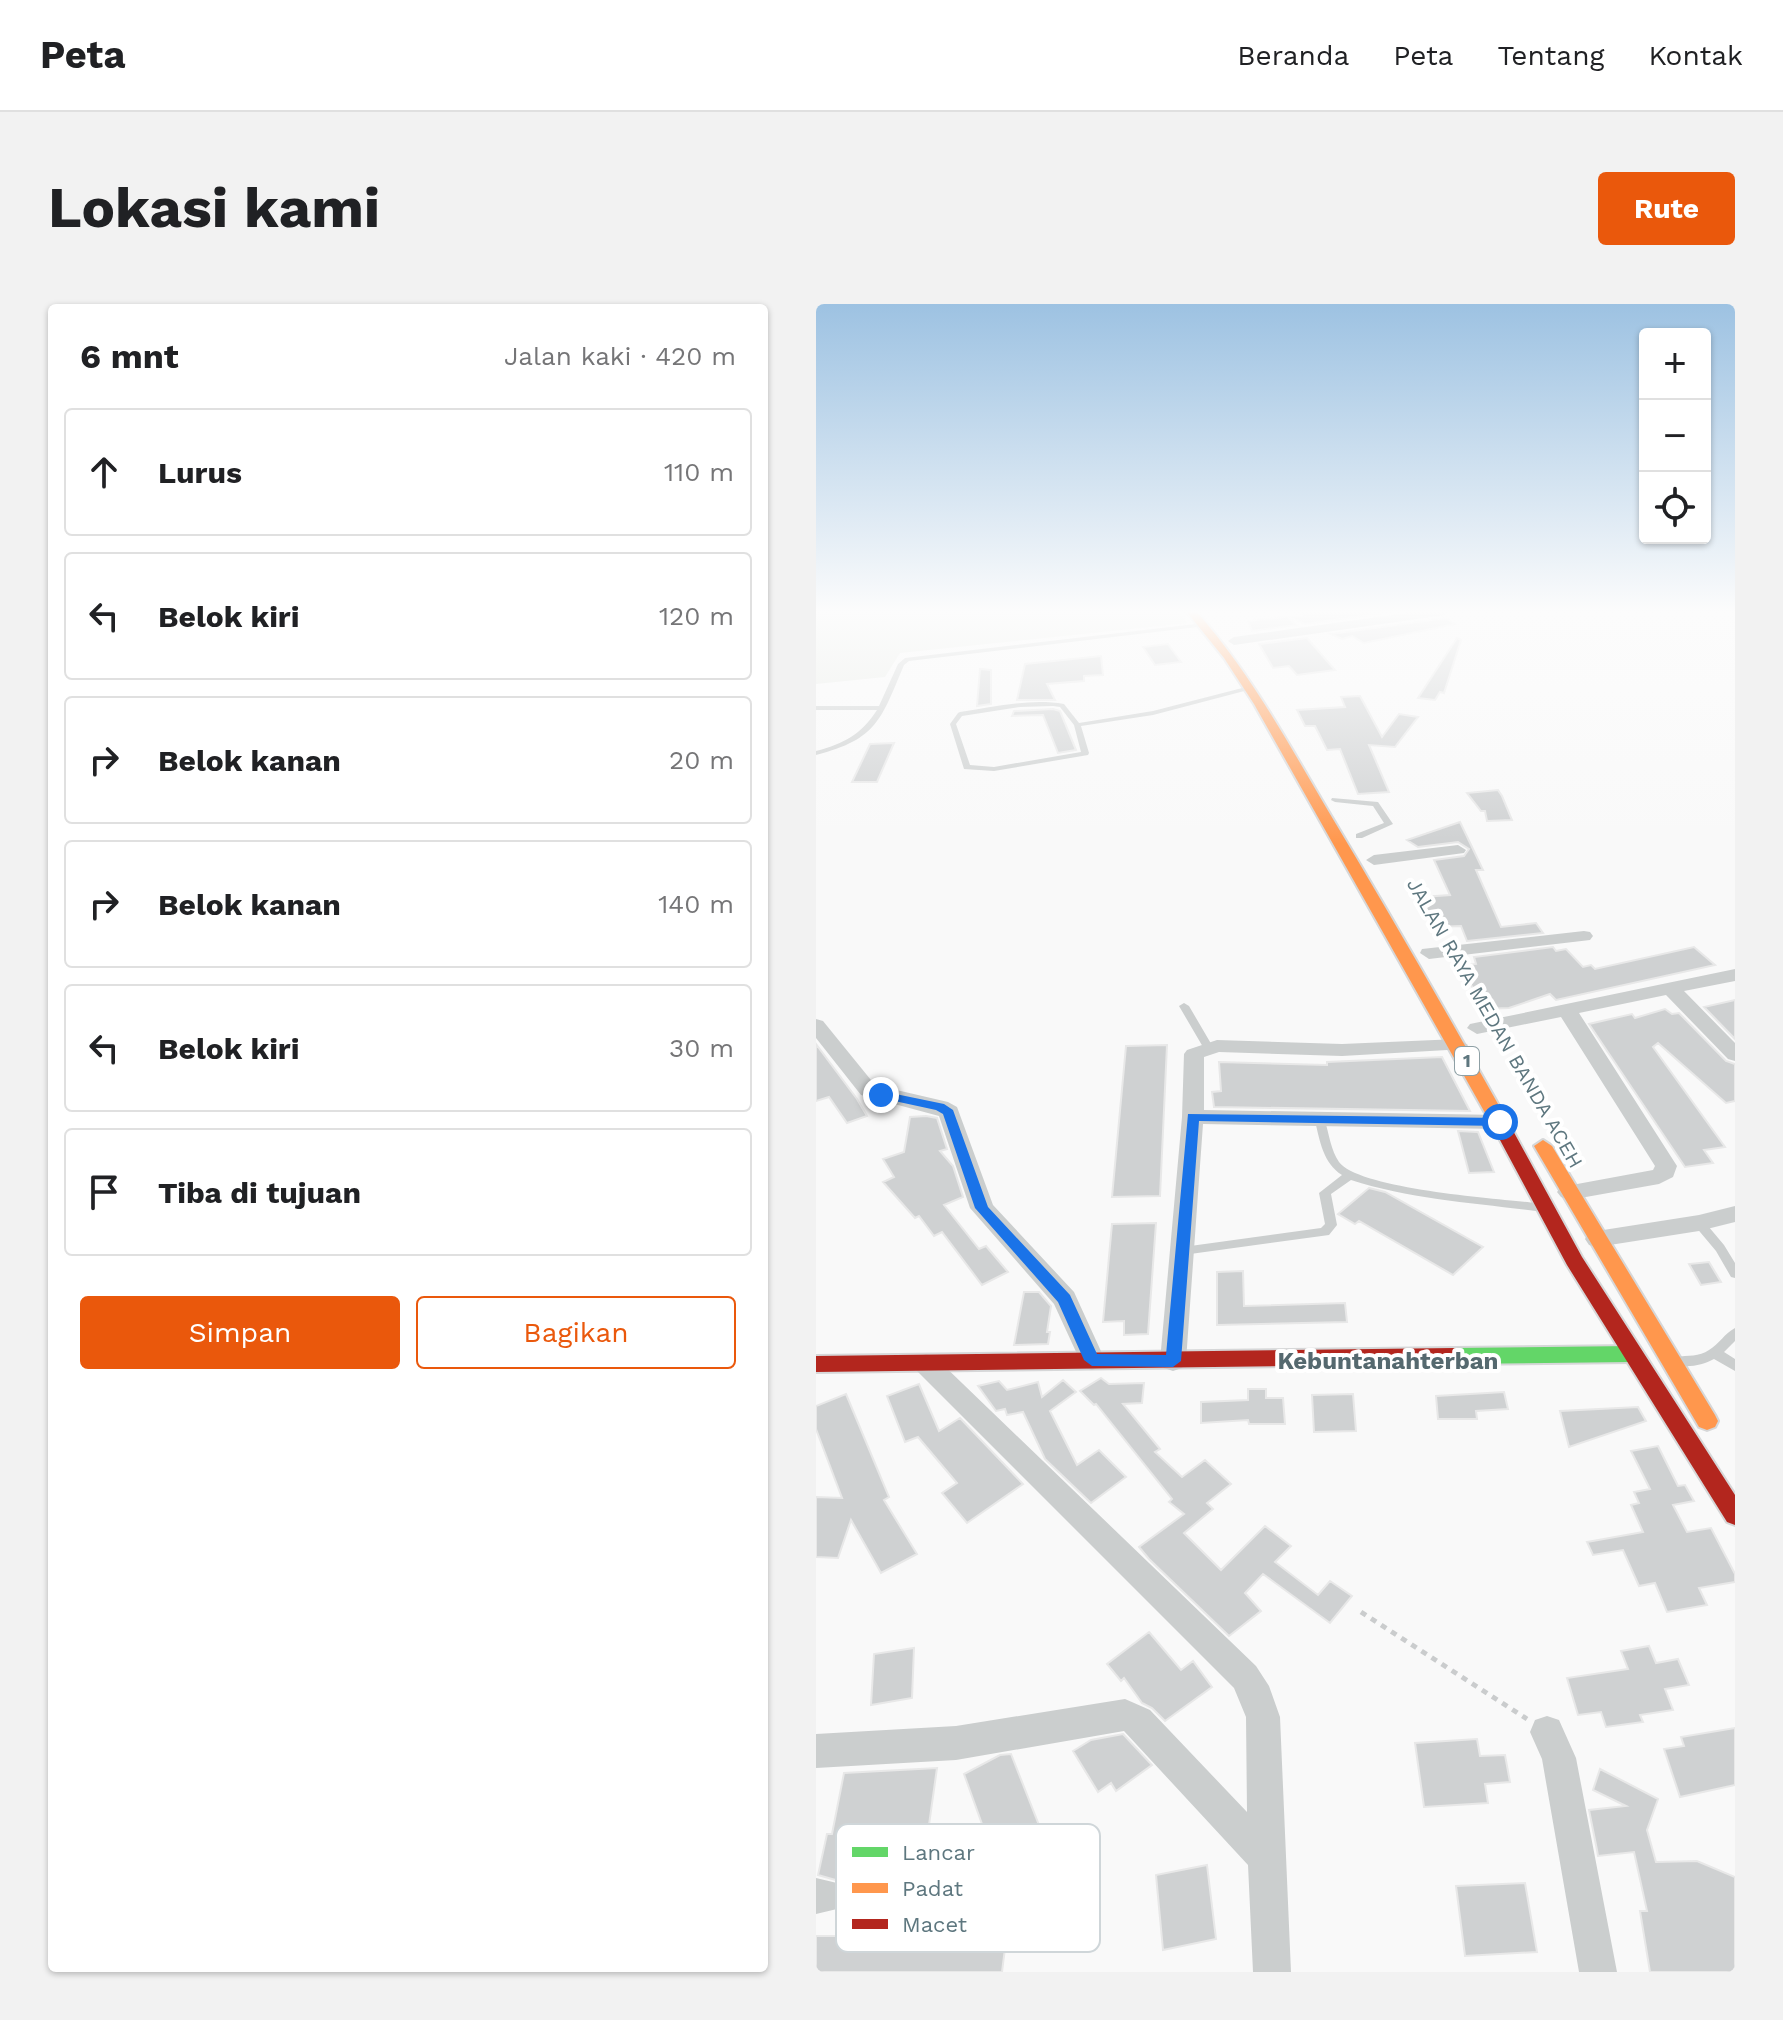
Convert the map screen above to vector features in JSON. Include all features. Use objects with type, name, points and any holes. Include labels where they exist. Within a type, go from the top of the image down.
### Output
[{"type":"main road","name":"JALAN RAYA MEDAN BANDA ACEH","points":[[1251,689],[1302,764],[1335,800],[1378,866]]},
{"type":"main road","name":"JALAN RAYA MEDAN BANDA ACEH","points":[[1268,689],[1276,700],[1302,764],[1375,903],[1458,1045],[1546,1209],[1632,1354],[1735,1515]]},
{"type":"main road","points":[[1375,903],[1397,899]]},
{"type":"main road","name":"JALAN RAYA MEDAN BANDA ACEH","points":[[1419,934],[1433,959]]},
{"type":"main road","name":"JALAN RAYA MEDAN BANDA ACEH","points":[[1536,1134],[1714,1433]]},
{"type":"main road","points":[[1530,1179],[1564,1183]]},
{"type":"main road","points":[[816,1364],[1632,1354]]},
{"type":"street","points":[[1378,866],[1458,850]]},
{"type":"street","points":[[1433,959],[1470,946],[1524,945],[1584,936]]},
{"type":"street","points":[[1477,1028],[1735,975]]},
{"type":"street","points":[[1670,988],[1735,1055]]},
{"type":"street","points":[[1564,1183],[1659,1176],[1665,1172],[1666,1166],[1567,1010]]},
{"type":"street","points":[[816,1025],[868,1090],[940,1107],[949,1112],[982,1208],[1065,1299],[1092,1360]]},
{"type":"street","points":[[1173,1361],[1193,1117],[1192,1059],[1208,1047],[1342,1050],[1458,1045]]},
{"type":"street","points":[[1193,1117],[1500,1122]]},
{"type":"street","points":[[1597,1239],[1699,1223],[1735,1214]]},
{"type":"street","points":[[926,1364],[1245,1677],[1257,1697],[1263,1717],[1272,1972]]},
{"type":"street","points":[[816,1751],[956,1743],[1125,1715],[1138,1721],[1266,1858]]},
{"type":"street","points":[[1547,1732],[1559,1758],[1598,1972]]},
{"type":"lane","points":[[816,753],[845,746],[868,732],[890,689]]},
{"type":"lane","points":[[1077,725],[1153,713],[1247,689]]},
{"type":"lane","points":[[1053,704],[1062,705],[1077,725],[1085,752],[1082,755],[986,770],[967,767],[953,724],[960,714],[972,711],[1053,704]]},
{"type":"lane","points":[[816,708],[881,708]]},
{"type":"lane","points":[[1335,800],[1377,805],[1389,825],[1359,836]]},
{"type":"lane","points":[[1184,1006],[1208,1047]]},
{"type":"lane","points":[[1320,1121],[1336,1166],[1348,1176],[1391,1187],[1546,1209]]},
{"type":"lane","points":[[1182,1251],[1325,1232],[1331,1225],[1325,1193],[1348,1176]]},
{"type":"lane","points":[[1699,1223],[1720,1248],[1735,1274]]},
{"type":"lane","points":[[1670,1361],[1701,1360],[1715,1353],[1735,1333]]},
{"type":"lane","points":[[1715,1353],[1735,1366]]},
{"type":"path","points":[[1361,1612],[1547,1732]]},
{"type":"building","points":[[978,689],[991,689],[991,704],[977,706]]},
{"type":"building","points":[[1019,689],[1049,689],[1055,700],[1017,700]]},
{"type":"building","points":[[1424,689],[1445,689],[1435,700],[1418,698]]},
{"type":"building","points":[[1360,696],[1382,737],[1399,714],[1418,717],[1395,747],[1369,745],[1389,792],[1358,794],[1340,749],[1327,750],[1315,726],[1305,726],[1297,710],[1345,707],[1341,697]]},
{"type":"building","points":[[1014,711],[1060,711],[1076,750],[1058,753],[1043,715],[1012,716]]},
{"type":"building","points":[[894,743],[877,782],[852,782],[870,744]]},
{"type":"building","points":[[1498,790],[1512,820],[1487,821],[1485,811],[1481,811],[1467,793]]},
{"type":"building","points":[[1460,822],[1483,870],[1476,870],[1501,927],[1536,923],[1543,933],[1467,941],[1461,926],[1434,927],[1422,897],[1450,895],[1434,860],[1464,856],[1469,849],[1458,842],[1418,847],[1407,840]]},
{"type":"building","points":[[1553,947],[1556,951],[1566,949],[1583,967],[1591,965],[1595,969],[1694,947],[1715,965],[1556,1000],[1550,994],[1509,1008],[1482,1009],[1477,994],[1458,966],[1476,964],[1474,957]]},
{"type":"building","points":[[1735,1000],[1735,1039],[1704,1007]]},
{"type":"building","points":[[1665,1009],[1672,1014],[1679,1013],[1726,1061],[1735,1064],[1735,1101],[1726,1103],[1658,1043],[1653,1047],[1725,1147],[1704,1150],[1713,1163],[1685,1167],[1589,1024],[1632,1014],[1635,1018]]},
{"type":"building","points":[[816,1044],[867,1116],[847,1123],[829,1097],[816,1101]]},
{"type":"building","points":[[1167,1045],[1160,1196],[1112,1197],[1126,1046]]},
{"type":"building","points":[[1442,1057],[1470,1111],[1214,1107],[1212,1092],[1221,1091],[1219,1062],[1327,1065],[1327,1062]]},
{"type":"building","points":[[910,1117],[937,1118],[947,1149],[940,1151],[953,1166],[963,1197],[944,1205],[979,1249],[986,1246],[1008,1272],[982,1285],[942,1232],[934,1236],[919,1216],[915,1218],[883,1182],[894,1177],[883,1159],[904,1152]]},
{"type":"building","points":[[1458,1131],[1478,1132],[1494,1172],[1469,1173]]},
{"type":"building","points":[[1369,1188],[1385,1192],[1483,1247],[1453,1275],[1359,1221],[1355,1224],[1338,1214]]},
{"type":"building","points":[[1156,1223],[1148,1334],[1124,1335],[1124,1321],[1103,1322],[1112,1224]]},
{"type":"building","points":[[1709,1262],[1721,1282],[1701,1285],[1689,1264]]},
{"type":"building","points":[[1243,1271],[1244,1306],[1345,1303],[1347,1322],[1217,1325],[1217,1272]]},
{"type":"building","points":[[1024,1292],[1039,1292],[1051,1306],[1048,1344],[1014,1345]]},
{"type":"building","points":[[1101,1378],[1109,1384],[1144,1383],[1142,1403],[1123,1404],[1160,1449],[1155,1452],[1182,1477],[1205,1460],[1231,1484],[1207,1503],[1213,1509],[1184,1533],[1221,1570],[1265,1526],[1291,1546],[1275,1562],[1318,1595],[1330,1581],[1352,1596],[1330,1623],[1263,1574],[1245,1593],[1261,1611],[1229,1636],[1149,1559],[1139,1547],[1184,1514],[1169,1502],[1172,1499],[1096,1404],[1080,1391]]},
{"type":"building","points":[[1063,1380],[1076,1392],[1050,1411],[1077,1465],[1099,1450],[1126,1477],[1091,1503],[1045,1459],[1023,1412],[1007,1415],[1005,1409],[996,1411],[978,1386],[999,1381],[1007,1390],[1038,1382],[1042,1397]]},
{"type":"building","points":[[919,1384],[939,1431],[960,1418],[1023,1484],[967,1523],[942,1493],[957,1483],[918,1437],[905,1442],[887,1396]]},
{"type":"building","points":[[1248,1389],[1266,1389],[1266,1398],[1283,1398],[1285,1424],[1249,1424],[1248,1420],[1201,1423],[1201,1402],[1248,1400]]},
{"type":"building","points":[[1504,1392],[1508,1409],[1476,1411],[1477,1419],[1438,1419],[1436,1396]]},
{"type":"building","points":[[846,1394],[889,1497],[884,1500],[917,1554],[881,1573],[851,1520],[838,1558],[816,1557],[816,1497],[842,1498],[816,1429],[816,1406]]},
{"type":"building","points":[[1353,1394],[1356,1431],[1314,1432],[1312,1395]]},
{"type":"building","points":[[1638,1407],[1646,1421],[1569,1447],[1560,1411]]},
{"type":"building","points":[[1658,1446],[1678,1486],[1685,1485],[1694,1501],[1673,1505],[1687,1532],[1711,1528],[1735,1574],[1735,1582],[1699,1588],[1707,1605],[1667,1612],[1655,1583],[1639,1586],[1623,1550],[1593,1555],[1587,1542],[1643,1532],[1631,1505],[1639,1503],[1634,1492],[1650,1489],[1631,1451]]},
{"type":"building","points":[[1149,1632],[1181,1670],[1193,1661],[1212,1687],[1165,1721],[1142,1703],[1124,1678],[1121,1681],[1107,1664]]},
{"type":"building","points":[[1649,1646],[1656,1663],[1678,1659],[1689,1685],[1665,1689],[1673,1710],[1640,1715],[1643,1722],[1606,1727],[1601,1712],[1578,1715],[1567,1678],[1628,1669],[1621,1651]]},
{"type":"building","points":[[914,1648],[912,1698],[871,1705],[874,1654]]},
{"type":"building","points":[[1735,1728],[1735,1785],[1680,1797],[1664,1749],[1684,1746],[1681,1737]]},
{"type":"building","points":[[1123,1734],[1152,1765],[1116,1791],[1111,1783],[1098,1792],[1073,1751],[1091,1740]]},
{"type":"building","points":[[1477,1739],[1480,1756],[1505,1755],[1510,1782],[1485,1784],[1488,1803],[1424,1807],[1415,1743]]},
{"type":"building","points":[[1011,1754],[1039,1824],[982,1824],[964,1774],[1000,1755]]},
{"type":"building","points":[[937,1768],[929,1824],[836,1824],[836,1880],[818,1875],[827,1834],[832,1834],[844,1773]]},
{"type":"building","points":[[1600,1769],[1658,1799],[1647,1830],[1656,1862],[1697,1861],[1735,1877],[1735,1972],[1650,1972],[1640,1911],[1647,1911],[1634,1852],[1598,1856],[1589,1810],[1626,1806],[1593,1790]]},
{"type":"building","points":[[1207,1865],[1216,1939],[1163,1950],[1156,1875]]},
{"type":"building","points":[[1525,1883],[1537,1952],[1465,1956],[1456,1886]]},
{"type":"building","points":[[816,1936],[836,1936],[836,1952],[1005,1952],[1002,1972],[816,1972]]},
{"type":"traffic: fast","points":[[1454,1356],[1632,1354]]},
{"type":"traffic: slow","points":[[1250,689],[1388,924],[1502,1127]]},
{"type":"traffic: slow","points":[[1543,1146],[1707,1421]]},
{"type":"traffic: jam","points":[[1502,1127],[1574,1260],[1735,1515]]},
{"type":"traffic: jam","points":[[816,1364],[1454,1356]]},
{"type":"district","name":"Kebuntanahterban","points":[[1388,1361]]},
{"type":"route","points":[[881,1095],[916,1100],[949,1112],[982,1208],[1065,1299],[1092,1360],[1173,1361],[1193,1117],[1500,1122]]}]
